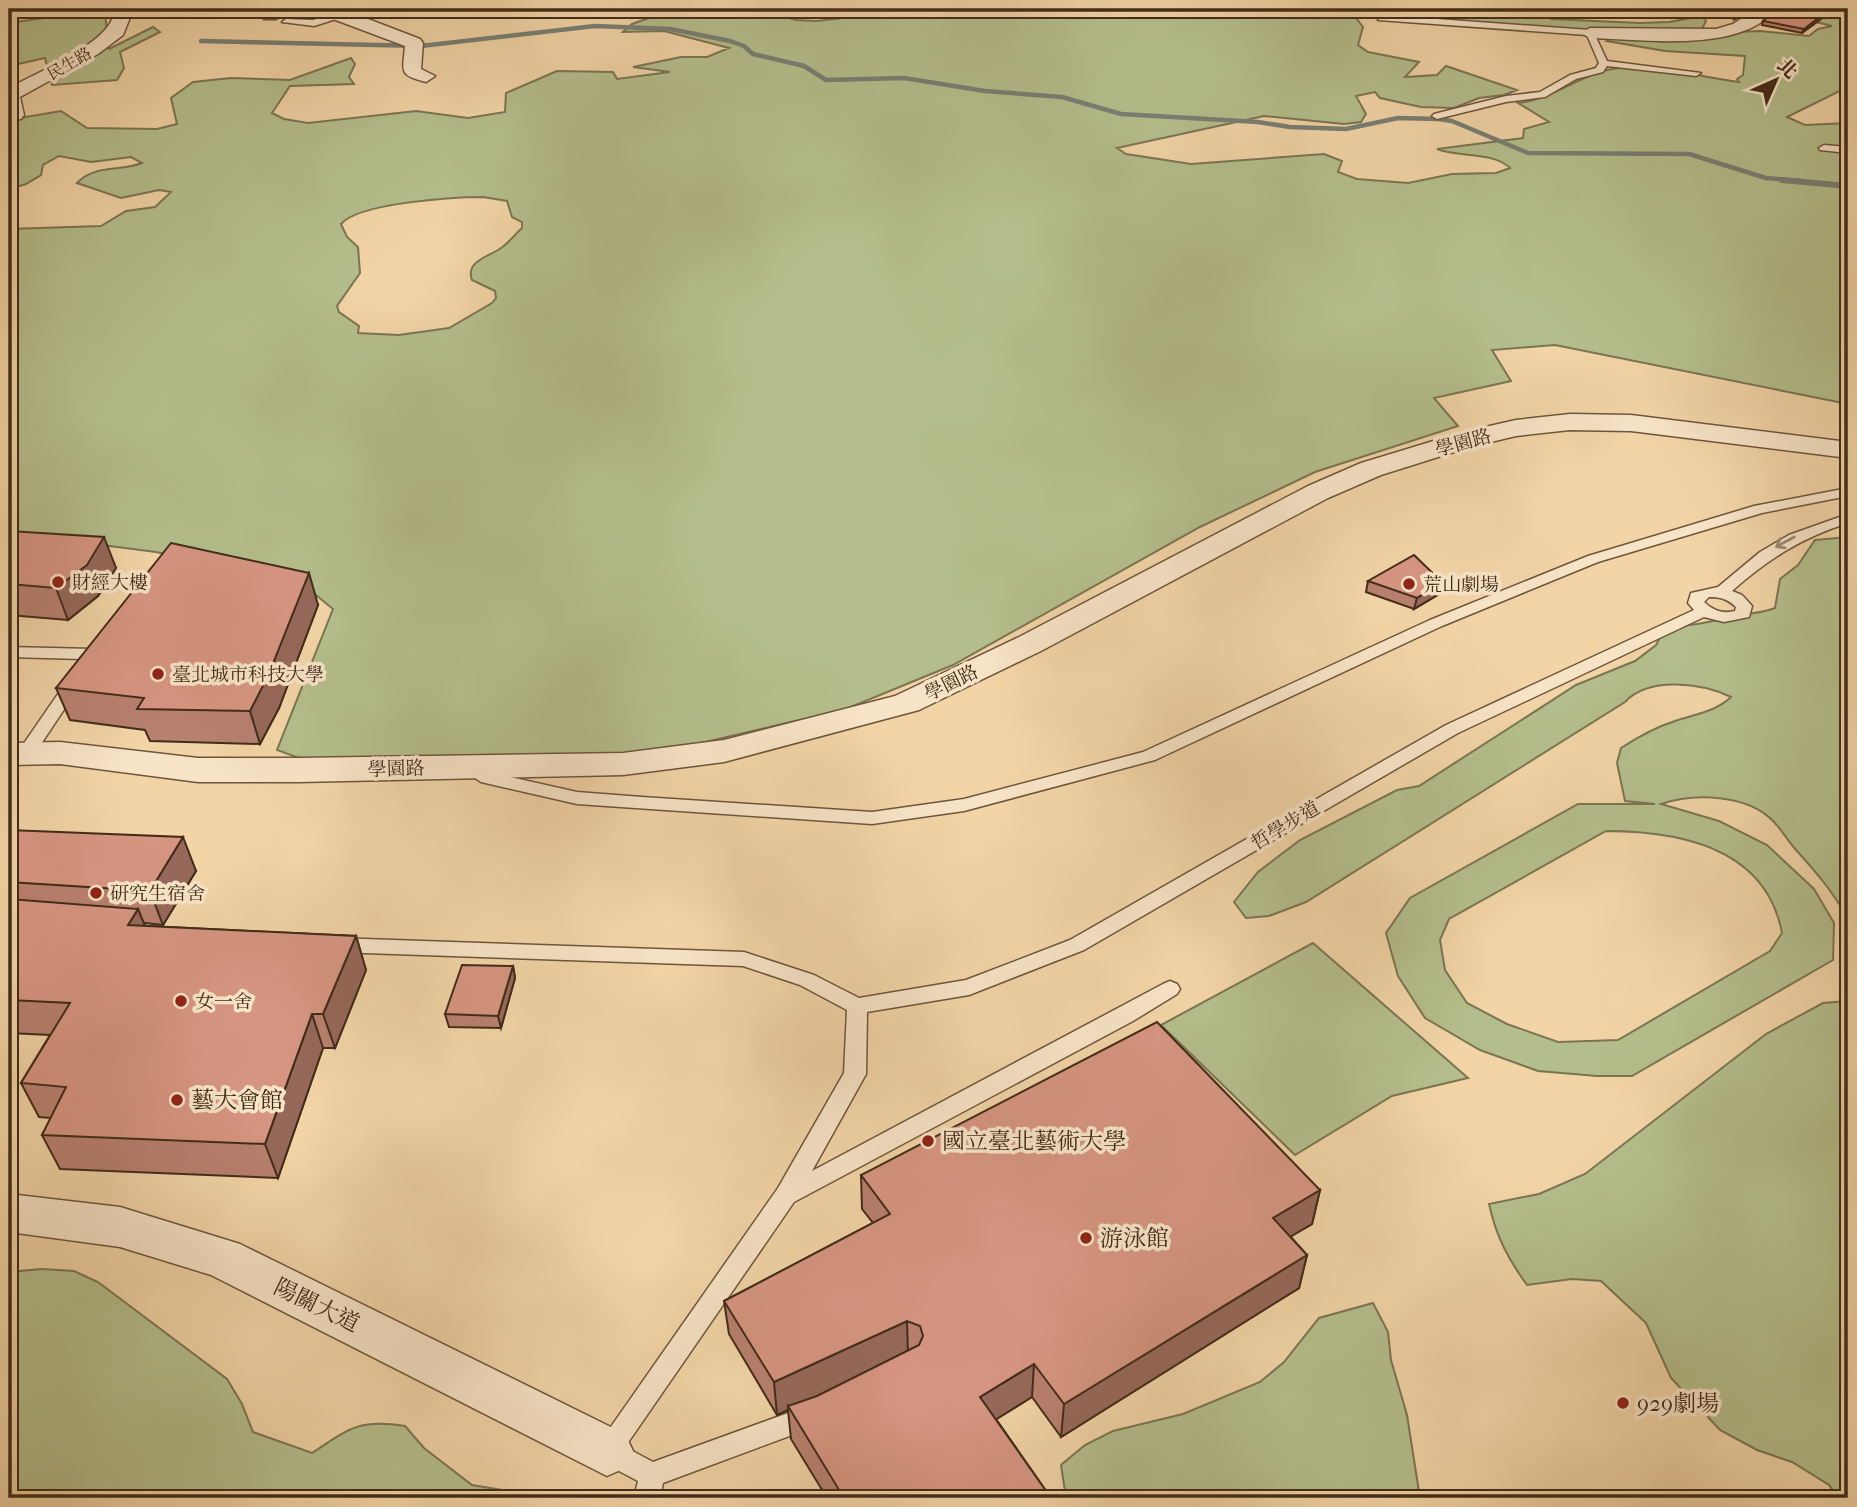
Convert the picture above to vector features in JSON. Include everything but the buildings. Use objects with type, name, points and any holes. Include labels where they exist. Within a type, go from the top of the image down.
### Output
[{"type":"street","name":"民生路","points":[[14,115],[9,94],[92,50],[117,31],[122,15],[109,9]]},
{"type":"street","points":[[1590,33],[1716,34],[1739,29],[1767,9]]},
{"type":"street","points":[[336,12],[414,43],[412,72],[426,76]]},
{"type":"street","name":"學園路","points":[[18,753],[60,753],[198,770],[623,764],[724,751],[907,704],[1030,644],[1318,492],[1371,469],[1505,430],[1570,422],[1632,423],[1848,450]]},
{"type":"street","name":"陽關大道","points":[[9,1213],[120,1227],[223,1258],[607,1451]]},
{"type":"lane","points":[[280,15],[314,23],[336,12]]},
{"type":"lane","points":[[1381,18],[1590,33],[1604,63]]},
{"type":"lane","points":[[1604,63],[1696,73]]},
{"type":"lane","points":[[1437,116],[1506,99],[1542,95],[1573,76],[1600,69],[1604,63]]},
{"type":"lane","points":[[1824,148],[1848,150]]},
{"type":"lane","points":[[467,766],[487,778],[576,798],[872,818],[964,805],[1149,756],[1436,623],[1593,559],[1711,521],[1848,492]]},
{"type":"lane","points":[[1722,592],[1762,556],[1783,542],[1848,518]]},
{"type":"lane","points":[[1707,592],[1722,592],[1744,606],[1743,614],[1725,617],[1704,611],[1696,603],[1698,596],[1707,592]]},
{"type":"lane","name":"哲學步道","points":[[857,1006],[969,987],[1077,945],[1452,729],[1704,611]]},
{"type":"lane","points":[[9,652],[93,654],[18,753]]},
{"type":"lane","points":[[311,944],[744,959],[807,980],[857,1006],[855,1074],[786,1195],[607,1451],[650,1487],[834,1405]]},
{"type":"lane","points":[[786,1195],[1126,1015],[1170,989]]},
{"type":"green space","points":[[662,9],[756,9],[796,20],[817,21],[875,14],[888,9],[1544,9],[1551,19],[1640,23],[1669,22],[1702,16],[1706,21],[1701,31],[1581,30],[1471,24],[1350,10],[1329,11],[1320,16],[1356,18],[1363,27],[1358,45],[1368,52],[1419,62],[1405,77],[1437,75],[1446,66],[1517,90],[1504,95],[1479,98],[1454,108],[1421,107],[1380,98],[1375,92],[1356,96],[1366,114],[1361,122],[1344,124],[1264,116],[1117,148],[1126,154],[1191,164],[1324,154],[1342,161],[1338,172],[1357,179],[1408,183],[1452,174],[1496,173],[1510,168],[1494,159],[1437,149],[1523,138],[1524,129],[1549,122],[1518,103],[1545,96],[1594,74],[1620,68],[1649,68],[1739,82],[1737,79],[1743,75],[1745,56],[1665,51],[1607,41],[1617,37],[1712,39],[1737,32],[1760,31],[1809,36],[1818,29],[1832,26],[1812,21],[1818,9],[1848,9],[1848,87],[1787,117],[1805,125],[1848,123],[1848,404],[1555,345],[1492,350],[1511,381],[1434,398],[1458,426],[1315,472],[1200,527],[953,665],[846,709],[650,755],[318,765],[277,750],[333,609],[300,582],[156,552],[9,533],[9,229],[101,226],[126,211],[155,207],[171,192],[159,190],[121,198],[77,183],[92,173],[142,163],[131,157],[91,162],[59,156],[43,165],[41,175],[26,184],[9,189],[9,104],[20,118],[61,111],[87,128],[157,129],[177,124],[171,98],[193,82],[231,78],[290,80],[351,58],[355,64],[349,77],[354,84],[290,86],[272,113],[284,119],[308,123],[416,111],[468,118],[505,112],[506,93],[557,71],[613,72],[617,79],[670,72],[633,67],[681,57],[707,57],[729,48],[664,31],[623,32],[632,24],[663,13]],"holes":[[[483,197],[507,201],[512,217],[522,222],[522,228],[504,246],[479,260],[472,268],[471,274],[472,280],[495,291],[496,298],[492,303],[449,328],[399,335],[358,333],[359,326],[339,312],[337,306],[360,273],[358,247],[347,237],[341,224],[351,217],[386,206],[430,200]]]},
{"type":"green space","points":[[86,12],[105,17],[109,49],[153,27],[160,32],[120,52],[124,68],[117,80],[52,85],[45,58],[9,66],[9,14],[16,22]]},
{"type":"green space","points":[[1848,537],[1848,918],[1818,875],[1776,824],[1762,812],[1749,805],[1720,798],[1689,798],[1661,804],[1719,821],[1767,845],[1814,889],[1834,923],[1833,960],[1632,1076],[1538,1071],[1480,1050],[1425,1018],[1398,976],[1386,933],[1410,898],[1578,804],[1655,804],[1625,801],[1617,763],[1621,748],[1654,729],[1712,709],[1731,697],[1706,688],[1676,684],[1648,688],[1635,694],[1306,902],[1269,916],[1246,918],[1234,902],[1258,872],[1300,840],[1397,790],[1419,786],[1576,685],[1635,661],[1656,645],[1666,626],[1685,626],[1775,608],[1780,579],[1798,565],[1815,540]],"holes":[[[1606,831],[1634,832],[1690,841],[1716,850],[1739,863],[1758,881],[1773,904],[1782,933],[1770,951],[1618,1040],[1558,1042],[1507,1024],[1467,1003],[1445,970],[1440,940],[1449,919]]]},
{"type":"green space","points":[[1313,943],[1468,1078],[1392,1096],[1295,1155],[1161,1025]]},
{"type":"green space","points":[[1848,1001],[1848,1498],[1838,1498],[1829,1485],[1792,1462],[1757,1450],[1720,1430],[1671,1378],[1646,1323],[1601,1281],[1572,1279],[1527,1285],[1504,1247],[1489,1204],[1539,1194],[1585,1174],[1766,1034],[1823,1003]]},
{"type":"green space","points":[[42,1269],[74,1271],[98,1282],[227,1379],[242,1404],[253,1432],[312,1453],[336,1437],[365,1425],[405,1426],[424,1448],[472,1485],[552,1498],[9,1498],[9,1272]]},
{"type":"green space","points":[[1373,1303],[1388,1332],[1391,1360],[1407,1415],[1420,1498],[1066,1498],[1061,1465],[1085,1445],[1113,1431],[1183,1414],[1260,1382],[1284,1362],[1319,1318]]},
{"type":"waterway","points":[[201,41],[421,46],[595,26],[670,29],[730,41],[744,46],[753,54],[804,66],[826,80],[904,78],[985,91],[1062,97],[1121,114],[1258,122],[1290,127],[1346,129],[1398,118],[1438,119],[1452,121],[1528,153],[1689,154],[1766,178],[1800,181]]},
{"type":"waterway","points":[[1782,180],[1848,186]]},
{"type":"place","name":"財經大樓","points":[[58,582]]},
{"type":"place","name":"荒山劇場","points":[[1409,584]]},
{"type":"place","name":"臺北城市科技大學","points":[[158,674]]},
{"type":"place","name":"研究生宿舍","points":[[96,893]]},
{"type":"place","name":"女一舍","points":[[181,1001]]},
{"type":"place","name":"藝大會館","points":[[177,1100]]},
{"type":"place","name":"國立臺北藝術大學","points":[[928,1141]]},
{"type":"place","name":"游泳館","points":[[1086,1238]]},
{"type":"place","name":"929劇場","points":[[1623,1403]]}]
